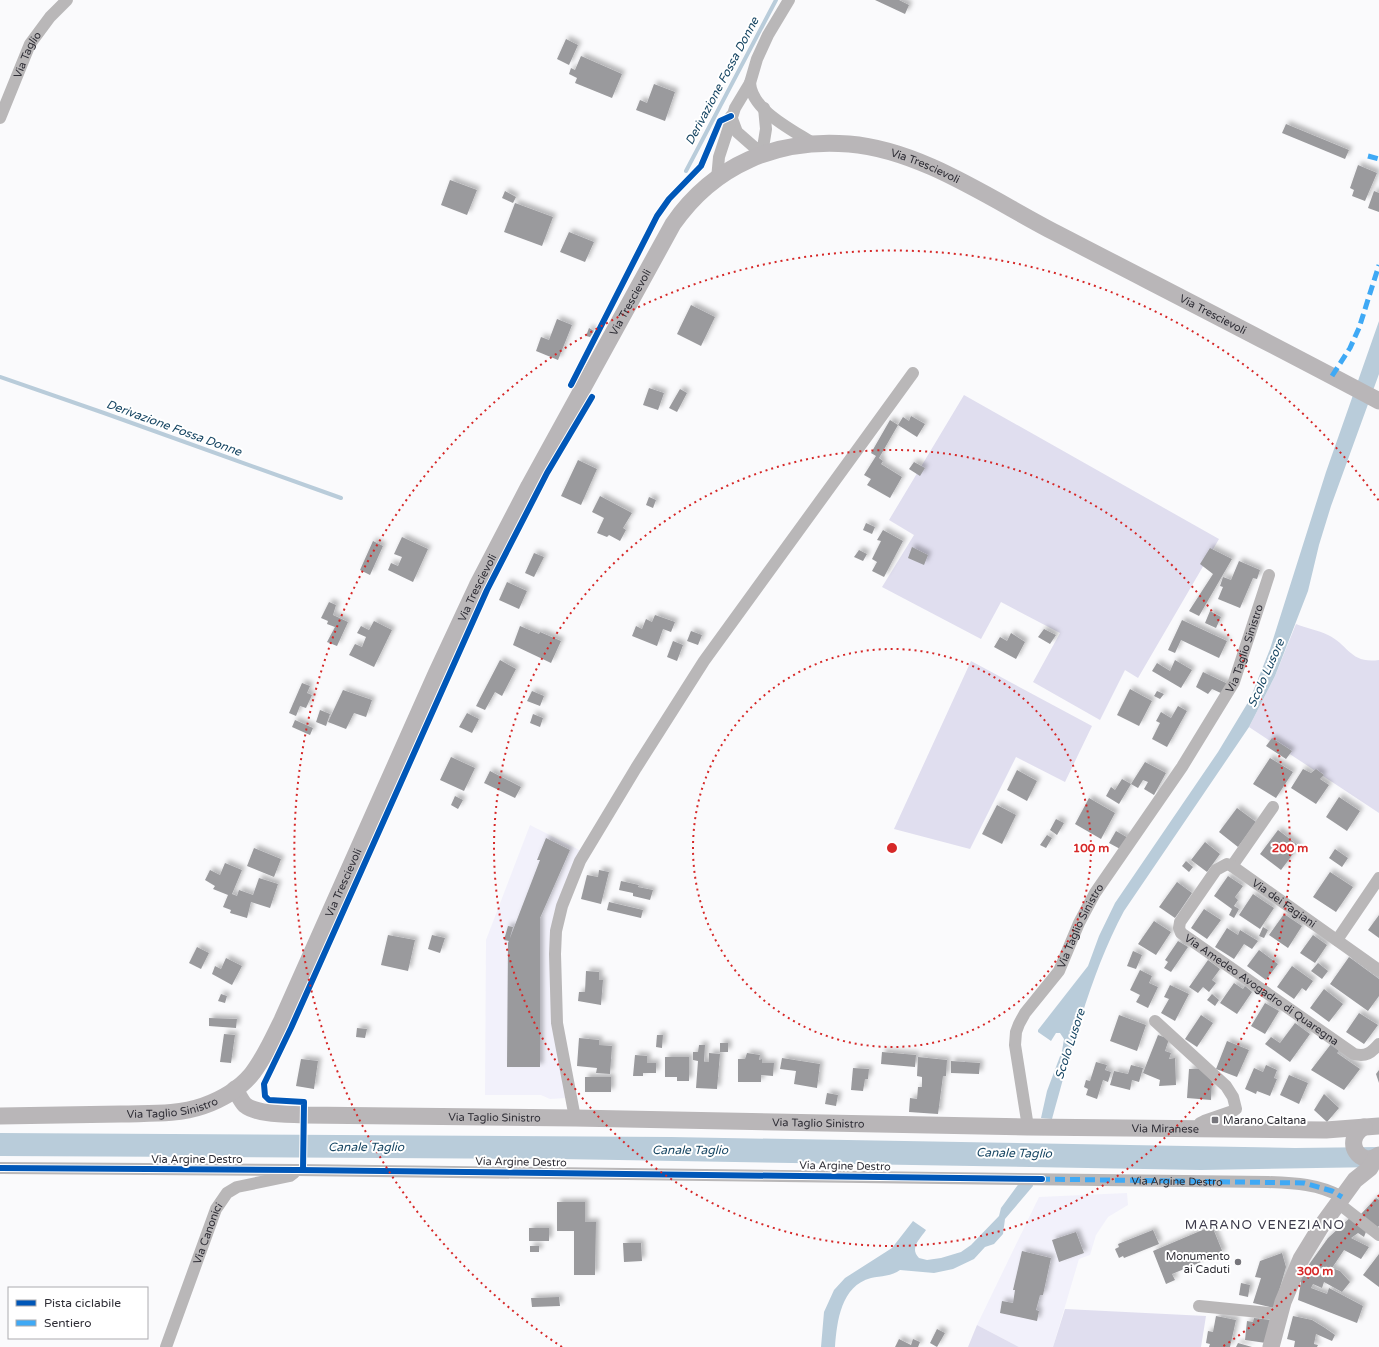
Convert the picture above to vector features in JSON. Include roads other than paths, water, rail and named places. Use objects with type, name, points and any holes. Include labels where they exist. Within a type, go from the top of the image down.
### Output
[{"type":"main road","name":"Via Trescievoli","points":[[234,1089],[250,1075],[266,1051],[282,1020],[436,674],[502,536],[673,224],[696,195],[735,166],[762,154],[814,144],[850,144],[876,148],[947,174],[1028,219],[1379,401]]},
{"type":"main road","name":"Via Taglio Sinistro","points":[[0,1116],[155,1113],[183,1111],[202,1106],[234,1089],[243,1103],[248,1107],[278,1113],[1028,1128]]},
{"type":"main road","name":"Via Miranese","points":[[1028,1128],[1326,1130],[1374,1128]]},
{"type":"main road","points":[[1355,1180],[1351,1145],[1354,1136],[1374,1128]]},
{"type":"main road","name":"Via Miranese","points":[[1326,1130],[1351,1145],[1363,1158],[1378,1161]]},
{"type":"main road","points":[[1271,1347],[1291,1281],[1301,1259],[1320,1228],[1355,1180],[1378,1161]]},
{"type":"street","name":"Via Taglio","points":[[0,118],[30,44],[50,17],[67,0]]},
{"type":"street","points":[[717,179],[719,157],[739,98],[750,83],[760,53],[789,0]]},
{"type":"street","points":[[750,83],[752,95],[771,116],[814,144]]},
{"type":"street","points":[[762,154],[766,129],[764,108]]},
{"type":"street","points":[[732,116],[737,132],[762,154]]},
{"type":"street","points":[[575,1118],[557,1023],[555,954],[556,931],[562,906],[580,861],[636,768],[704,661],[914,373]]},
{"type":"street","name":"Via Taglio Sinistro","points":[[1028,1128],[1015,1045],[1016,1032],[1019,1024],[1025,1013],[1059,971],[1079,923],[1095,893],[1182,767],[1234,682],[1269,575]]},
{"type":"street","points":[[1232,866],[1273,807]]},
{"type":"street","name":"Via Amedeo Avogadro di Quaregna","points":[[1232,866],[1227,864],[1216,870],[1180,922],[1179,928],[1181,933],[1354,1054],[1361,1056],[1369,1054],[1379,1044]]},
{"type":"street","name":"Via dei Fagiani","points":[[1232,866],[1379,970]]},
{"type":"street","points":[[1337,940],[1379,878]]},
{"type":"street","points":[[1155,1021],[1226,1086],[1236,1104],[1236,1109],[1233,1111],[1204,1120],[1200,1123],[1200,1128]]},
{"type":"street","name":"Via Argine Destro","points":[[0,1168],[297,1170],[1304,1183],[1332,1192],[1379,1235]]},
{"type":"street","name":"Via Canonici","points":[[166,1347],[207,1230],[216,1209],[223,1198],[227,1193],[237,1187],[290,1176],[297,1170]]},
{"type":"street","points":[[1200,1306],[1280,1314]]},
{"type":"water","name":"Scolo Lusore","points":[[1379,321],[1379,374],[1331,506],[1319,545],[1308,591],[1275,676],[1249,727],[1124,911],[1112,935],[1083,1012],[1052,1119],[1041,1118],[1047,1091],[1062,1051],[1064,1039],[1060,1033],[1056,1033],[1051,1041],[1038,1032],[1038,1030],[1088,966],[1099,936],[1115,903],[1218,752],[1250,699],[1270,649],[1326,472]]},
{"type":"water","name":"Canale Taglio","points":[[0,1133],[671,1137],[1295,1148],[1379,1147],[1379,1167],[1201,1170],[560,1159],[0,1156]]},
{"type":"water","points":[[1020,1182],[1032,1182],[1033,1186],[1005,1219],[1003,1234],[994,1244],[985,1247],[974,1259],[953,1269],[934,1273],[900,1270],[890,1275],[871,1278],[861,1282],[853,1288],[842,1306],[837,1326],[835,1347],[821,1347],[824,1312],[834,1290],[845,1278],[892,1248],[913,1221],[926,1230],[915,1247],[916,1254],[919,1258],[927,1260],[941,1258],[961,1252],[971,1245],[999,1216],[1001,1208]]},
{"type":"waterway","name":"Derivazione Fossa Donne","points":[[686,171],[776,0]]},
{"type":"waterway","name":"Derivazione Fossa Donne","points":[[0,377],[341,498]]},
{"type":"place","name":"Marano Caltana","points":[[1215,1120]]},
{"type":"place","name":"Monumento ai Caduti","points":[[1238,1262]]},
{"type":"district","name":"MARANO VENEZIANO","points":[[1265,1225]]}]
